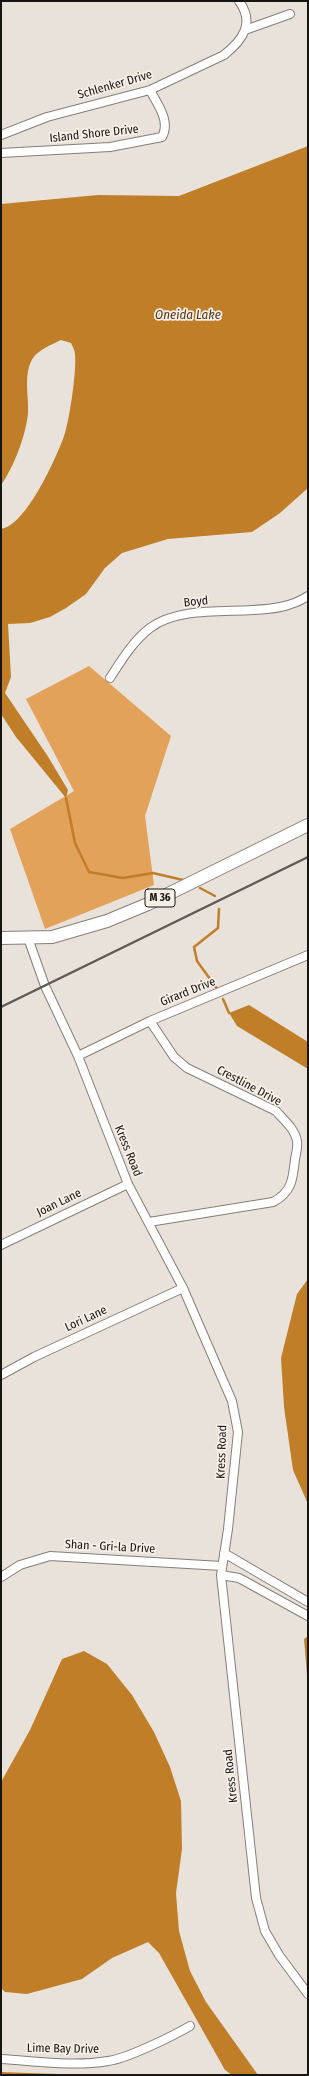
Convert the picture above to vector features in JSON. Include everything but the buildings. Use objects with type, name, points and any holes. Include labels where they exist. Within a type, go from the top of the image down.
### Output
[{"type":"main road","name":"M 36","points":[[1,938],[52,937],[107,921],[148,904],[308,825]]},
{"type":"street","points":[[238,1],[243,7],[247,19],[246,30],[290,14]]},
{"type":"street","name":"Schlenker Drive","points":[[1,135],[47,117],[150,90],[224,54],[234,47],[246,30]]},
{"type":"street","name":"Island Shore Drive","points":[[1,154],[110,147],[162,137],[166,130],[164,117],[150,90]]},
{"type":"street","name":"Boyd","points":[[110,678],[136,642],[149,628],[165,619],[185,615],[286,607],[308,596]]},
{"type":"street","name":"Kress Road","points":[[28,938],[45,986],[78,1056],[128,1184],[183,1288],[232,1401],[238,1432],[222,1575],[256,1898],[265,1931],[279,1955],[308,1994]]},
{"type":"street","name":"Girard Drive","points":[[78,1056],[150,1020],[308,955]]},
{"type":"street","name":"Crestline Drive","points":[[149,1222],[272,1202],[282,1198],[290,1188],[293,1180],[297,1141],[286,1121],[276,1110],[187,1068],[174,1057],[150,1020]]},
{"type":"street","name":"Joan Lane","points":[[1,1245],[128,1184]]},
{"type":"street","name":"Lori Lane","points":[[1,1375],[34,1357],[183,1288]]},
{"type":"street","points":[[224,1553],[308,1602]]},
{"type":"street","name":"Shan - Gri-la Drive","points":[[1,1577],[20,1565],[50,1556],[222,1566]]},
{"type":"street","points":[[222,1575],[239,1578],[308,1616]]},
{"type":"street","name":"Lime Bay Drive","points":[[1,2059],[73,2063],[108,2061],[123,2057],[190,2026]]},
{"type":"shaded area","points":[[89,666],[171,736],[145,816],[154,885],[45,929],[10,829],[74,791],[26,699]]},
{"type":"water","name":"Oneida Lake","points":[[308,146],[308,488],[280,513],[252,532],[168,539],[122,553],[105,568],[86,594],[66,608],[50,617],[30,623],[8,624],[11,677],[5,693],[47,755],[68,790],[66,798],[16,737],[1,714],[1,529],[10,525],[29,505],[46,477],[59,449],[70,410],[74,384],[75,354],[71,343],[61,340],[42,350],[33,358],[27,378],[28,413],[25,431],[15,460],[1,485],[1,204],[98,195],[179,196]]},
{"type":"water","points":[[249,1005],[308,1042],[308,1069],[237,1026],[229,1013]]},
{"type":"water","points":[[308,1279],[308,1504],[293,1470],[284,1407],[281,1358],[297,1294]]},
{"type":"water","points":[[308,1636],[308,1687],[304,1639]]},
{"type":"water","points":[[84,1651],[107,1664],[132,1695],[154,1732],[170,1767],[181,1801],[182,1849],[176,1893],[179,1931],[190,1971],[206,2002],[258,2075],[232,2075],[225,2070],[159,1953],[148,1942],[112,1958],[82,1979],[27,1994],[5,1992],[1,1988],[1,1782],[30,1730],[62,1659]]},
{"type":"water","points":[[1,2072],[85,2075],[1,2075]]},
{"type":"waterway","points":[[66,798],[75,843],[89,872],[123,878],[153,873],[183,880]]},
{"type":"waterway","points":[[200,888],[215,896]]},
{"type":"waterway","points":[[218,990],[197,961],[194,947],[218,928],[219,909]]},
{"type":"waterway","points":[[223,999],[229,1013]]},
{"type":"railway","points":[[1,1007],[308,857]]}]
